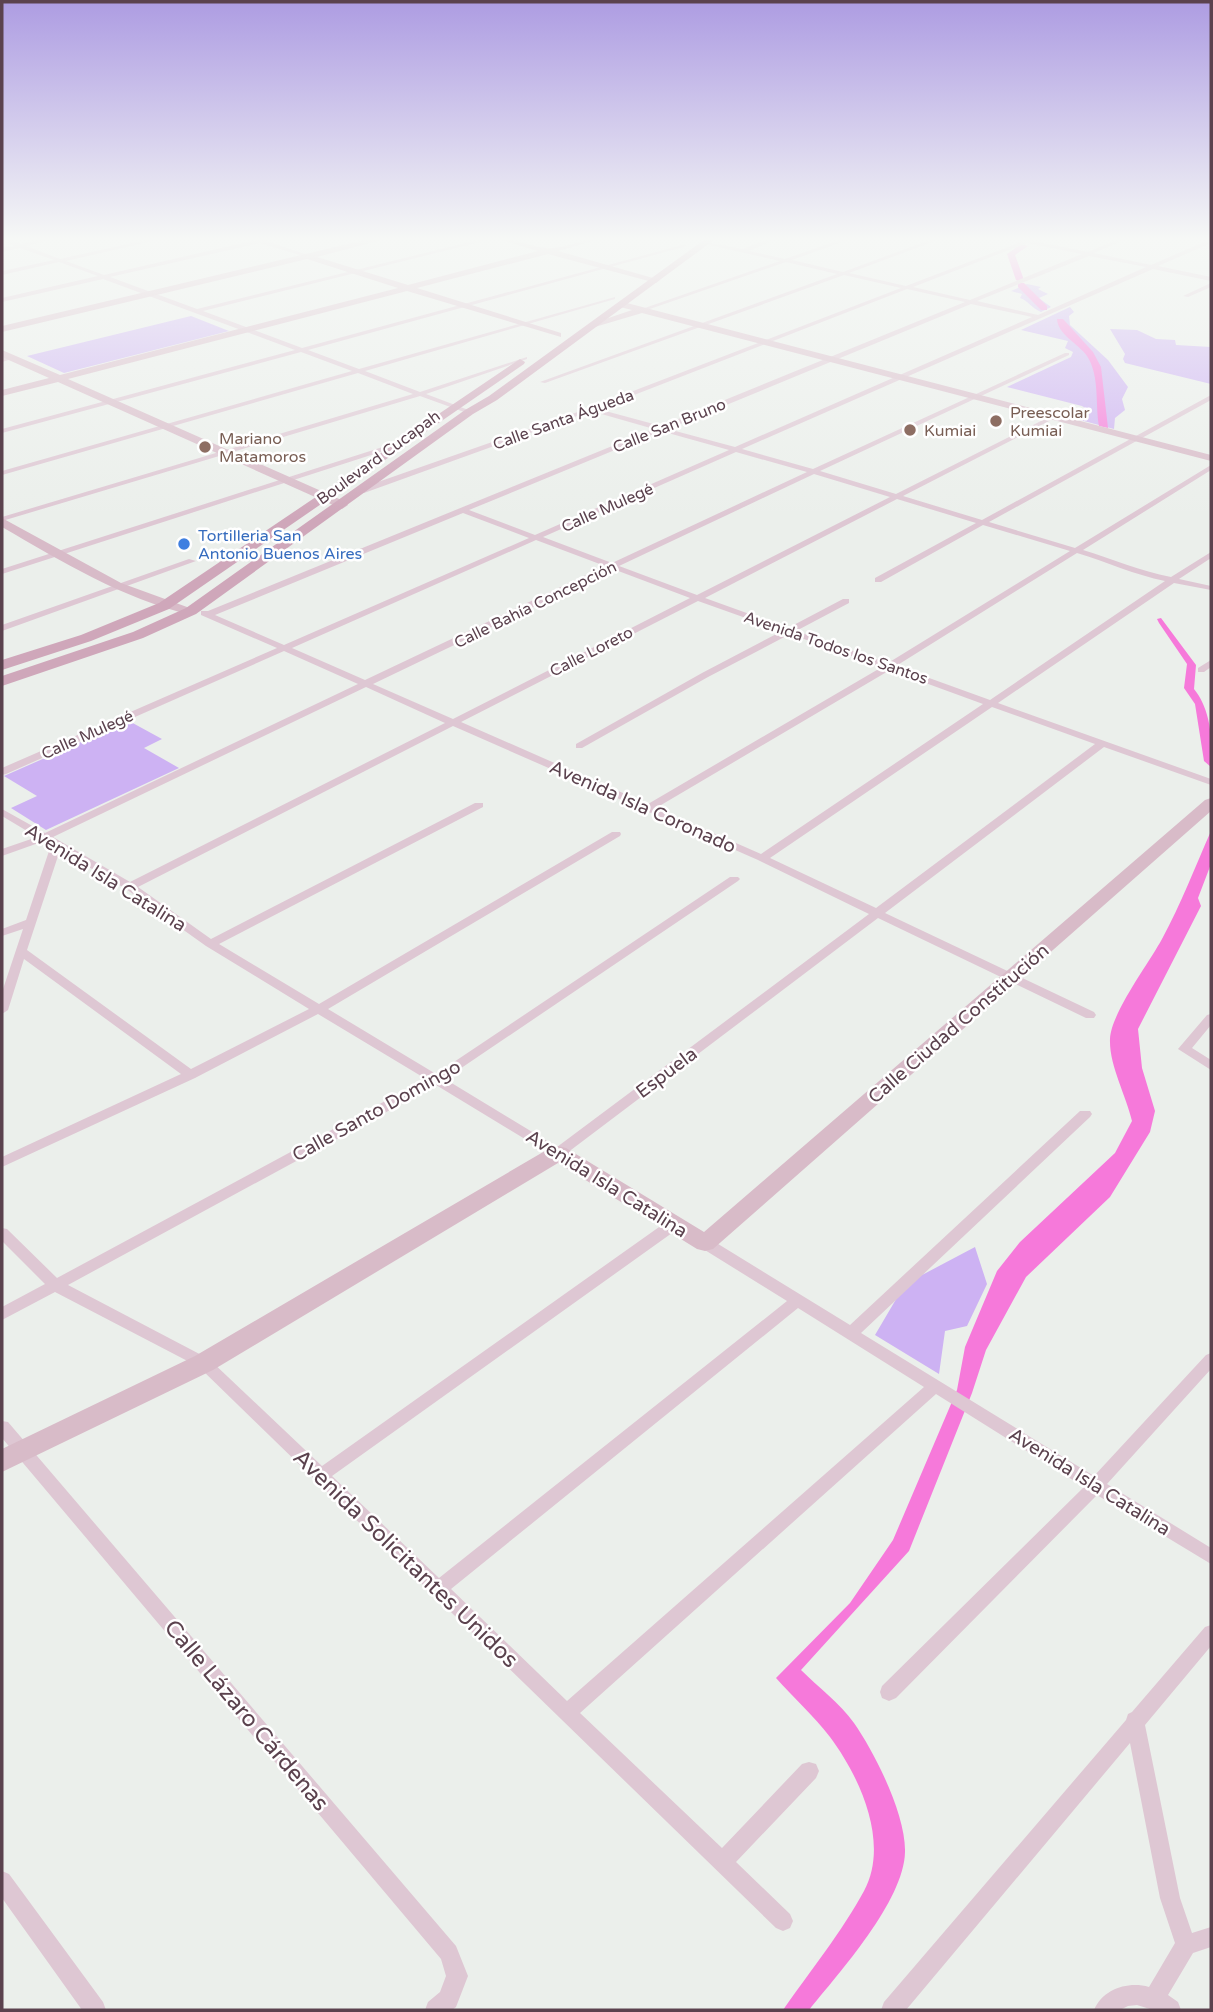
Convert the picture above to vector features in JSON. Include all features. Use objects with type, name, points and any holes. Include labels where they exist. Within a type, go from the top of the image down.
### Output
[{"type":"main road","name":"Boulevard Cucapah","points":[[2,665],[86,638],[164,606],[565,331]]},
{"type":"main road","name":"Boulevard Cucapah","points":[[2,681],[138,635],[191,611],[586,331]]},
{"type":"main road","points":[[473,394],[493,398]]},
{"type":"street","points":[[2,393],[247,331],[469,412]]},
{"type":"street","points":[[2,431],[373,331]]},
{"type":"street","points":[[2,473],[497,331]]},
{"type":"street","points":[[544,331],[558,335]]},
{"type":"street","points":[[543,382],[685,331]]},
{"type":"street","points":[[723,331],[1211,458]]},
{"type":"street","name":"Calle Santa Águeda","points":[[361,491],[591,409],[793,331]]},
{"type":"street","name":"Calle San Bruno","points":[[209,614],[901,331]]},
{"type":"street","name":"Calle Mulegé","points":[[2,772],[1008,331]]},
{"type":"street","name":"Calle Bahía Concepción","points":[[2,853],[43,838],[1067,354]]},
{"type":"street","points":[[5,357],[60,378],[342,505]]},
{"type":"street","points":[[2,520],[419,394],[525,358]]},
{"type":"street","points":[[878,580],[1211,397]]},
{"type":"street","points":[[591,409],[814,472],[1141,574],[1211,588]]},
{"type":"street","name":"Calle Loreto","points":[[130,887],[1053,417]]},
{"type":"street","points":[[2,572],[395,446]]},
{"type":"street","points":[[647,809],[890,666],[1211,467]]},
{"type":"street","name":"Avenida Todos los Santos","points":[[462,510],[697,598],[1211,782]]},
{"type":"street","points":[[2,520],[117,588],[164,606],[191,611]]},
{"type":"street","points":[[762,858],[1211,554]]},
{"type":"street","points":[[2,628],[191,561]]},
{"type":"street","points":[[579,746],[846,601]]},
{"type":"street","name":"Avenida Isla Coronado","points":[[191,611],[209,614],[762,858],[1090,1015]]},
{"type":"street","points":[[1201,670],[1211,663]]},
{"type":"street","name":"Espuela","points":[[12,1456],[204,1363],[558,1153],[1103,743]]},
{"type":"street","name":"Calle Ciudad Constitución","points":[[705,1243],[1211,803]]},
{"type":"street","points":[[210,944],[479,805]]},
{"type":"street","name":"Avenida Isla Catalina","points":[[2,812],[130,887],[210,944],[674,1224],[1211,1557]]},
{"type":"street","points":[[2,1162],[190,1075],[319,1009],[616,834]]},
{"type":"street","points":[[2,1010],[56,845]]},
{"type":"street","name":"Calle Santo Domingo","points":[[2,1314],[437,1079],[734,879]]},
{"type":"street","points":[[2,933],[29,923]]},
{"type":"street","points":[[22,951],[190,1075]]},
{"type":"street","points":[[1211,1017],[1185,1046],[1186,1053],[1211,1066]]},
{"type":"street","points":[[850,1334],[1084,1114]]},
{"type":"street","points":[[320,1476],[674,1224]]},
{"type":"street","name":"Avenida Solicitantes Unidos","points":[[2,1233],[55,1285],[204,1363],[783,1921]]},
{"type":"street","points":[[438,1589],[798,1300]]},
{"type":"street","points":[[889,1692],[1096,1485],[1211,1359]]},
{"type":"street","points":[[568,1713],[940,1388]]},
{"type":"street","name":"Calle Lázaro Cárdenas","points":[[2,1427],[12,1456],[449,1953],[457,1976],[447,1999],[436,2010]]},
{"type":"street","points":[[892,2010],[1211,1633]]},
{"type":"street","points":[[1105,2010],[1115,1999],[1127,1994],[1140,1994],[1162,2004],[1186,1945],[1170,1898],[1135,1720]]},
{"type":"street","points":[[722,1862],[809,1770]]},
{"type":"street","points":[[2,1881],[95,2010]]},
{"type":"street","points":[[1186,1945],[1211,1937]]},
{"type":"shaded area","points":[[130,331],[229,331],[64,373],[27,356]]},
{"type":"shaded area","points":[[1025,331],[1076,331],[1108,360],[1128,387],[1122,399],[1125,410],[1115,418],[1114,429],[1065,416],[1085,408],[1082,406],[1007,387],[1071,357],[1073,352],[1065,348],[1068,341]]},
{"type":"shaded area","points":[[1111,331],[1139,331],[1156,339],[1175,340],[1176,345],[1211,347],[1211,384],[1125,363],[1125,354]]},
{"type":"shaded area","points":[[1161,618],[1196,665],[1194,689],[1204,706],[1210,726],[1211,767],[1204,761],[1195,704],[1184,688],[1187,664],[1159,623],[1157,619]]},
{"type":"shaded area","points":[[129,721],[162,739],[144,748],[179,768],[46,830],[11,808],[37,796],[4,776]]},
{"type":"shaded area","points":[[1211,831],[1211,864],[1198,898],[1201,906],[1138,1029],[1142,1068],[1155,1111],[1150,1132],[1110,1197],[1026,1277],[986,1350],[972,1393],[909,1551],[801,1670],[836,1702],[871,1751],[895,1803],[905,1852],[902,1871],[894,1892],[852,1957],[809,2010],[783,2010],[856,1906],[871,1872],[874,1852],[868,1811],[852,1771],[824,1729],[776,1678],[850,1603],[893,1540],[957,1390],[965,1347],[997,1271],[1020,1242],[1115,1153],[1132,1121],[1112,1059],[1112,1028],[1123,1002],[1169,926]]},
{"type":"shaded area","points":[[975,1247],[987,1284],[967,1326],[945,1331],[939,1374],[875,1335],[905,1284]]},
{"type":"waterway","points":[[1066,331],[1093,359],[1100,383],[1104,426]]},
{"type":"place","name":"Preescolar Kumiai","points":[[996,421]]},
{"type":"place","name":"Kumiai","points":[[910,430]]},
{"type":"place","name":"Mariano Matamoros","points":[[205,447]]},
{"type":"place","name":"Tortilleria San Antonio Buenos Aires","points":[[184,544]]}]
